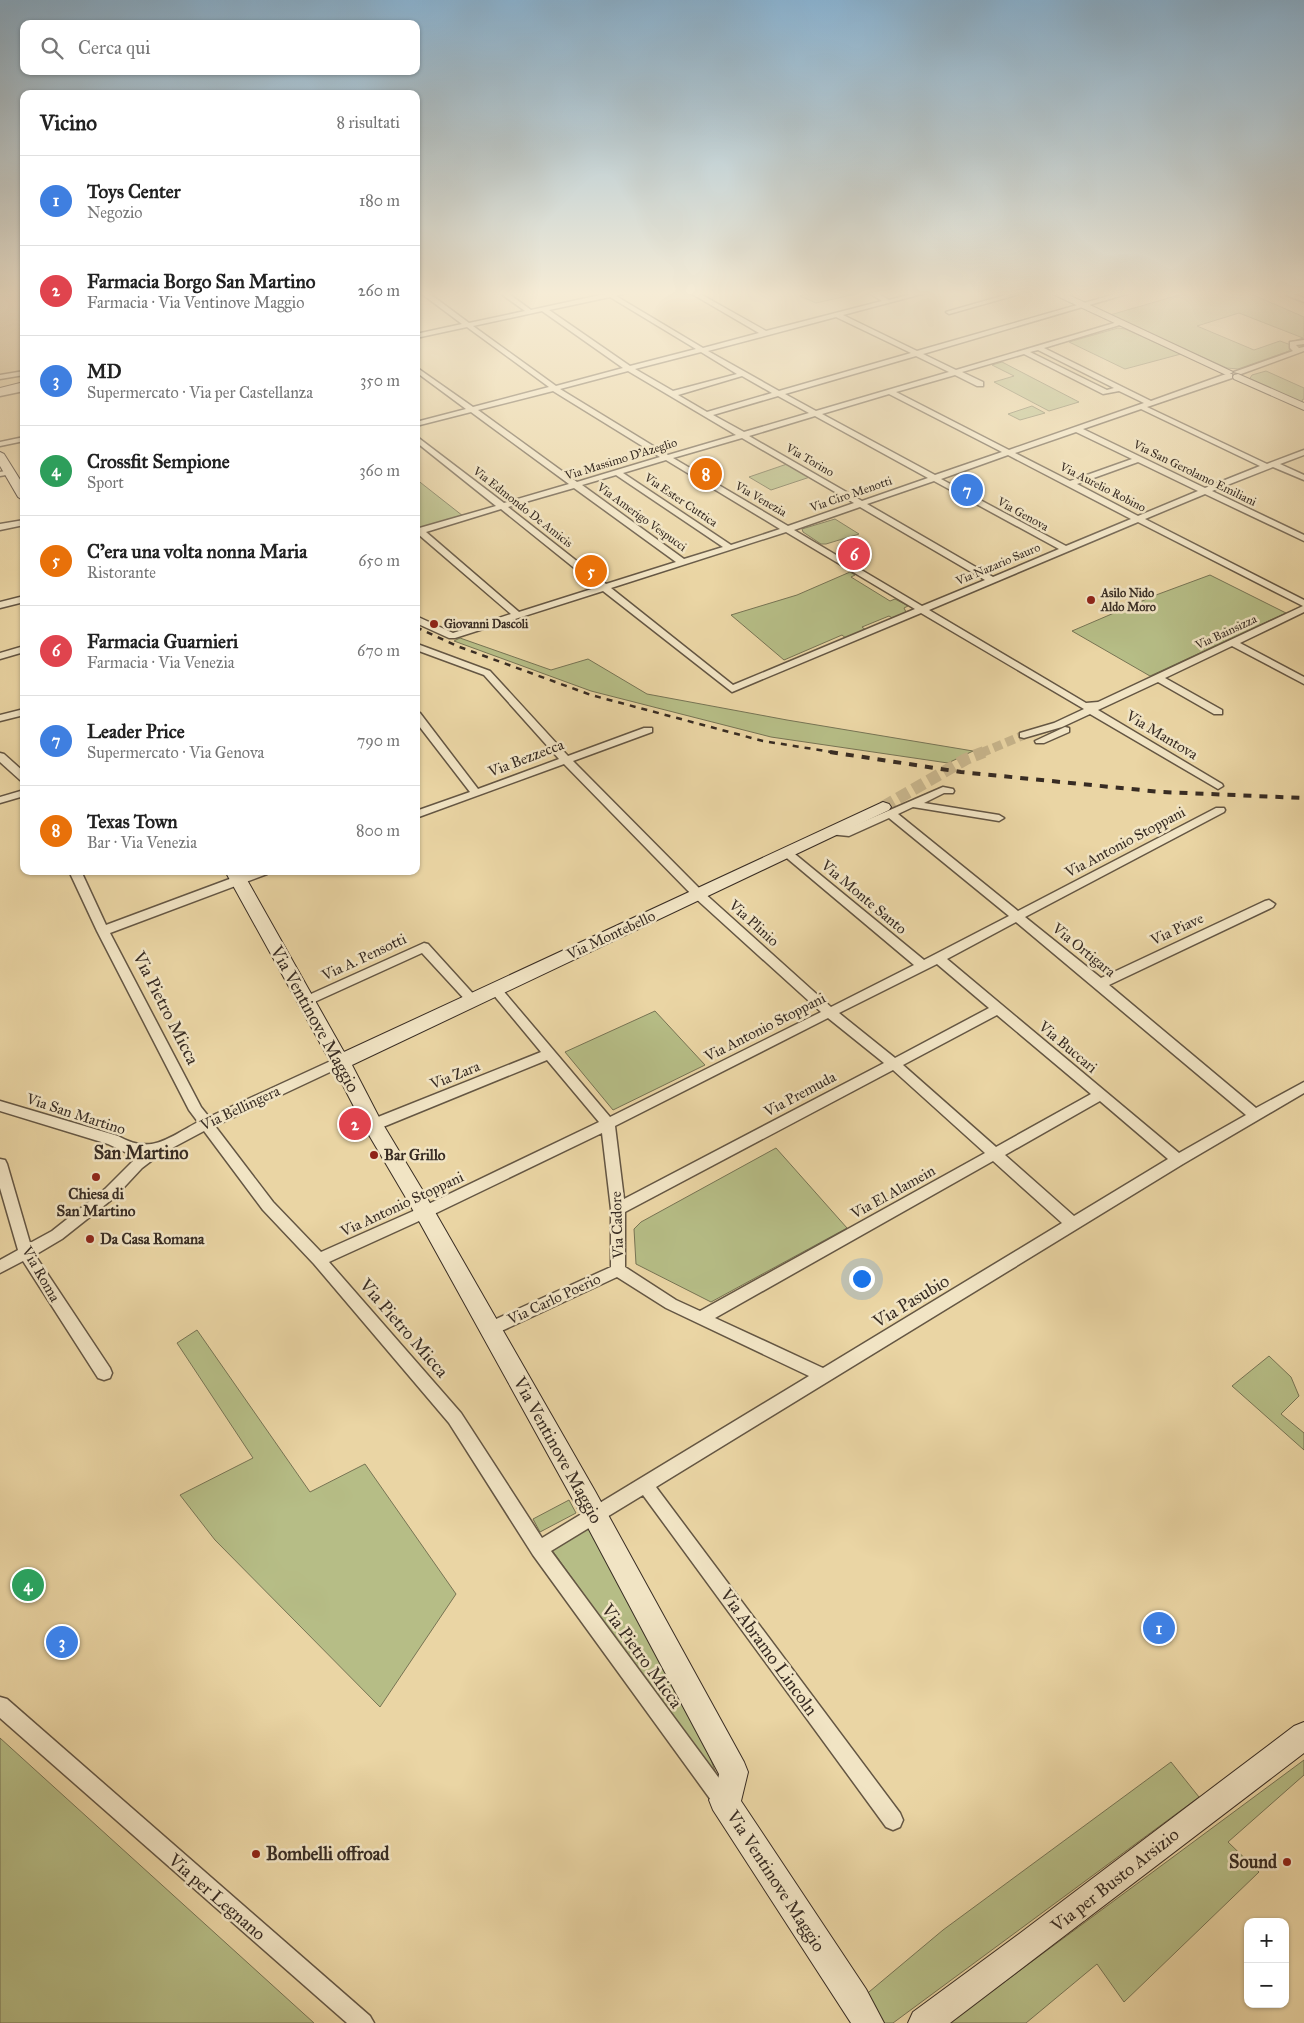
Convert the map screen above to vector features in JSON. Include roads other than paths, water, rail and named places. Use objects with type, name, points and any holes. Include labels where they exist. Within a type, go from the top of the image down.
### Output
[{"type":"street","name":"Via Amerigo Vespucci","points":[[440,385],[684,562]]},
{"type":"street","name":"Via Venezia","points":[[550,385],[667,458],[1084,706],[1097,710]]},
{"type":"street","points":[[420,422],[564,385]]},
{"type":"street","name":"Via Torino","points":[[657,385],[992,580]]},
{"type":"street","points":[[672,394],[703,385]]},
{"type":"street","name":"Via Genova","points":[[765,385],[1065,549]]},
{"type":"street","points":[[707,414],[806,385]]},
{"type":"street","name":"Via Massimo D'Azeglio","points":[[420,531],[912,385]]},
{"type":"street","points":[[1092,385],[1106,392],[1121,388]]},
{"type":"street","points":[[1116,385],[1152,404]]},
{"type":"street","name":"Via Ciro Menotti","points":[[420,621],[452,636],[788,529],[1202,385]]},
{"type":"street","points":[[1258,385],[1304,407]]},
{"type":"street","points":[[0,393],[20,388]]},
{"type":"street","name":"Via Aurelio Robino","points":[[890,392],[1304,604]]},
{"type":"street","points":[[1142,407],[1270,465],[1304,478]]},
{"type":"street","name":"Via San Gerolamo Emiliani","points":[[1076,429],[1304,538]]},
{"type":"street","points":[[0,444],[20,440]]},
{"type":"street","name":"Via Edmondo De Amicis","points":[[420,441],[732,688]]},
{"type":"street","name":"Via Nazario Sauro","points":[[732,688],[1205,491],[1304,452]]},
{"type":"street","points":[[0,456],[5,474],[20,492]]},
{"type":"street","points":[[1070,484],[1139,459]]},
{"type":"street","name":"Via Ester Cuttica","points":[[618,473],[730,548]]},
{"type":"street","points":[[0,527],[20,523]]},
{"type":"street","points":[[420,534],[517,615]]},
{"type":"street","points":[[0,604],[20,600]]},
{"type":"street","name":"Via Bainsizza","points":[[1024,735],[1058,725],[1097,710],[1158,678],[1304,609]]},
{"type":"street","points":[[1233,643],[1304,681]]},
{"type":"street","points":[[0,656],[20,650]]},
{"type":"street","name":"Via Plinio","points":[[420,650],[487,673],[565,759],[698,894],[830,1012],[894,1064],[1073,1224]]},
{"type":"street","points":[[1158,678],[1218,712]]},
{"type":"street","points":[[1040,741],[1097,710]]},
{"type":"street","name":"Via Mantova","points":[[1097,710],[1218,786]]},
{"type":"street","points":[[0,718],[20,713]]},
{"type":"street","points":[[420,720],[476,793]]},
{"type":"street","name":"Via Bezzecca","points":[[420,814],[648,730]]},
{"type":"street","points":[[0,756],[20,774]]},
{"type":"street","points":[[833,832],[845,834],[886,810],[912,803],[943,790],[949,791]]},
{"type":"street","points":[[0,800],[20,794]]},
{"type":"street","points":[[912,803],[999,818]]},
{"type":"street","name":"Via Montebello","points":[[340,1062],[786,852],[886,810]]},
{"type":"street","name":"Via Ortigara","points":[[886,810],[1100,984],[1255,1115]]},
{"type":"street","name":"Via Antonio Stoppani","points":[[319,1260],[425,1212],[608,1124],[1018,917],[1220,810]]},
{"type":"street","name":"Via Monte Santo","points":[[786,852],[922,966]]},
{"type":"street","name":"Via Pietro Micca","points":[[77,875],[103,931],[196,1110],[268,1206],[319,1260],[455,1418],[539,1549],[723,1800]]},
{"type":"street","points":[[103,931],[235,876]]},
{"type":"street","name":"Via Ventinove Maggio","points":[[235,876],[340,1062],[373,1125],[425,1212],[594,1515],[734,1772],[730,1792],[723,1800],[861,2012]]},
{"type":"street","name":"Via Piave","points":[[1100,984],[1269,904]]},
{"type":"street","name":"Via A. Pensotti","points":[[306,1001],[424,947],[473,1000]]},
{"type":"street","name":"Via Buccari","points":[[938,958],[1178,1160]]},
{"type":"street","points":[[496,990],[608,1124]]},
{"type":"street","name":"Via Premuda","points":[[618,1209],[998,1009]]},
{"type":"street","name":"Via Zara","points":[[373,1125],[550,1054]]},
{"type":"street","name":"Via Bellingera","points":[[0,1267],[57,1235],[110,1193],[137,1164],[154,1151],[206,1124],[340,1062]]},
{"type":"street","name":"Via Pasubio","points":[[539,1549],[1178,1160],[1304,1087]]},
{"type":"street","name":"Via El Alamein","points":[[701,1318],[1100,1095]]},
{"type":"street","name":"Via San Martino","points":[[0,1106],[113,1140],[127,1148],[154,1151]]},
{"type":"street","name":"Via San Martino","points":[[0,1116],[15,1110]]},
{"type":"street","name":"Via Cadore","points":[[608,1124],[618,1209],[618,1270],[671,1304],[824,1376]]},
{"type":"street","name":"Via San Martino","points":[[127,1148],[137,1164]]},
{"type":"street","name":"Via Roma","points":[[0,1164],[26,1253],[104,1373]]},
{"type":"street","name":"Via Carlo Poerio","points":[[490,1329],[618,1270]]},
{"type":"street","name":"Via Abramo Lincoln","points":[[646,1485],[892,1820]]},
{"type":"street","name":"Via per Legnano","points":[[0,1706],[71,1770],[363,2023]]},
{"type":"street","name":"Via per Busto Arsizio","points":[[924,2023],[1034,1942],[1304,1736]]},
{"type":"tunnel","points":[[981,753],[1024,735]]},
{"type":"tunnel","points":[[883,807],[966,759],[984,752]]},
{"type":"railway","points":[[420,629],[457,646],[591,695],[763,741],[838,753]]},
{"type":"railway","points":[[830,752],[961,772],[1161,792],[1304,798]]},
{"type":"place","name":"Texas Town","points":[[706,474]]},
{"type":"place","name":"Leader Price","points":[[967,490]]},
{"type":"place","name":"Farmacia Guarnieri","points":[[854,554]]},
{"type":"place","name":"C'era una volta nonna Maria","points":[[591,571]]},
{"type":"place","name":"Asilo Nido Aldo Moro","points":[[1091,600]]},
{"type":"place","name":"Giovanni Dascoli","points":[[434,624]]},
{"type":"place","name":"Farmacia Borgo San Martino","points":[[355,1124]]},
{"type":"place","name":"Bar Grillo","points":[[374,1155]]},
{"type":"place","name":"Chiesa di San Martino","points":[[96,1177]]},
{"type":"place","name":"Da Casa Romana","points":[[90,1239]]},
{"type":"place","name":"Crossfit Sempione","points":[[28,1585]]},
{"type":"place","name":"Toys Center","points":[[1159,1628]]},
{"type":"place","name":"MD","points":[[62,1642]]},
{"type":"place","name":"Bombelli offroad","points":[[256,1854]]},
{"type":"place","name":"Sound","points":[[1287,1862]]},
{"type":"district","name":"San Martino","points":[[141,1153]]}]
